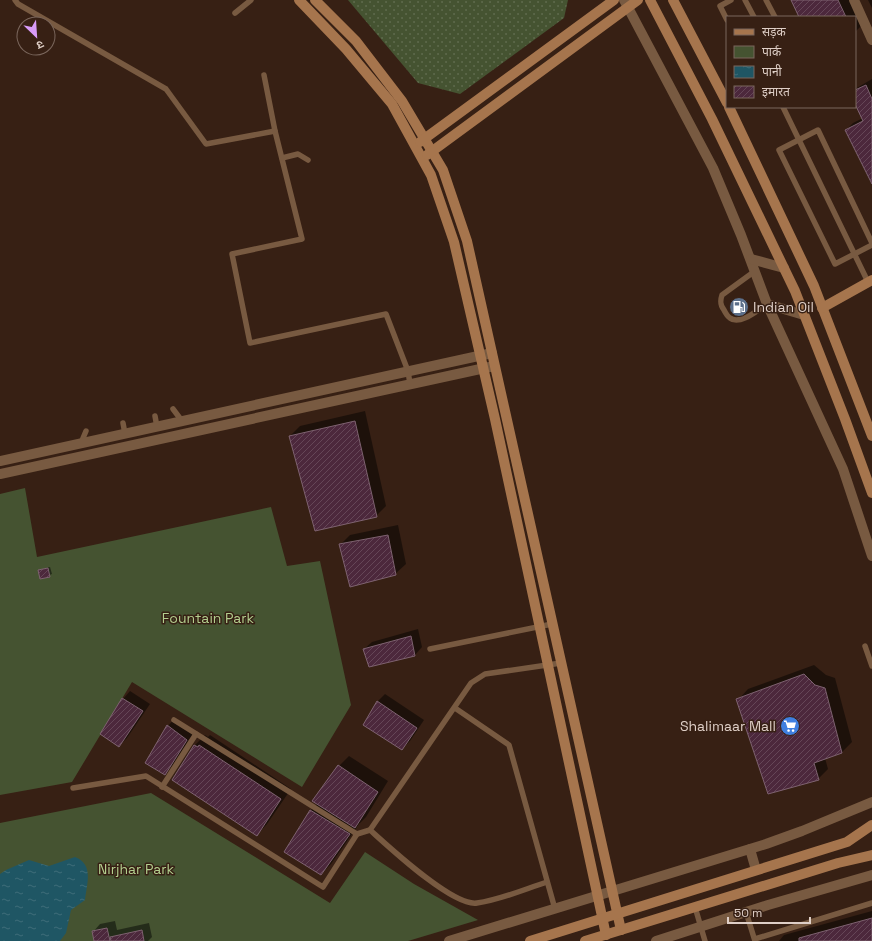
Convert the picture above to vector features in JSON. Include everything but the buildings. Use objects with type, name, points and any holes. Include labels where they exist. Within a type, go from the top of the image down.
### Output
[{"type":"street","points":[[299,0],[346,49],[392,104],[431,175],[454,242],[606,935]]},
{"type":"street","points":[[315,0],[356,41],[402,101],[443,170],[467,241],[621,930]]},
{"type":"street","points":[[415,146],[614,0]]},
{"type":"street","points":[[422,159],[507,96],[626,4],[638,0]]},
{"type":"street","points":[[650,0],[712,119],[784,268],[804,315],[872,493]]},
{"type":"street","points":[[673,0],[725,92]]},
{"type":"street","points":[[854,0],[872,40]]},
{"type":"street","points":[[626,4],[713,168],[751,259],[767,304],[843,469],[872,556]]},
{"type":"street","points":[[498,85],[507,96]]},
{"type":"street","points":[[729,108],[814,286],[869,419],[872,436]]},
{"type":"street","points":[[751,259],[784,268]]},
{"type":"street","points":[[822,308],[870,281]]},
{"type":"street","points":[[767,304],[804,315]]},
{"type":"street","points":[[492,353],[1,461],[2,473],[494,366]]},
{"type":"street","points":[[449,941],[598,897],[750,849],[802,831],[872,802]]},
{"type":"street","points":[[530,941],[847,842],[872,825]]},
{"type":"street","points":[[750,849],[756,870]]},
{"type":"street","points":[[585,941],[838,863],[872,855]]},
{"type":"street","points":[[656,941],[746,912],[872,875]]},
{"type":"lane","points":[[15,0],[18,4],[166,89],[206,144],[275,131]]},
{"type":"lane","points":[[234,14],[251,0]]},
{"type":"lane","points":[[726,18],[720,6],[730,0]]},
{"type":"lane","points":[[745,0],[753,16]]},
{"type":"lane","points":[[766,0],[774,16]]},
{"type":"lane","points":[[264,75],[275,131],[302,239],[232,254],[250,343],[386,314],[408,371],[410,384]]},
{"type":"lane","points":[[784,108],[855,254],[870,281]]},
{"type":"lane","points":[[818,130],[872,244],[835,264],[780,150],[800,140],[818,130]]},
{"type":"lane","points":[[282,158],[298,154],[308,160]]},
{"type":"lane","points":[[755,271],[722,295],[720,300],[721,306],[730,318],[736,320],[744,318],[767,304]]},
{"type":"lane","points":[[173,409],[182,421]]},
{"type":"lane","points":[[155,416],[158,427]]},
{"type":"lane","points":[[123,423],[125,434]]},
{"type":"lane","points":[[80,444],[86,431]]},
{"type":"lane","points":[[430,649],[552,624]]},
{"type":"lane","points":[[865,646],[871,659],[872,666]]},
{"type":"lane","points":[[73,788],[146,776],[323,887],[357,834],[370,830],[471,683],[485,674],[561,663]]},
{"type":"lane","points":[[455,708],[508,745],[556,909]]},
{"type":"lane","points":[[174,720],[357,834]]},
{"type":"lane","points":[[162,787],[196,734]]},
{"type":"lane","points":[[370,830],[433,883],[462,900],[476,904],[547,882]]},
{"type":"lane","points":[[746,912],[755,940],[872,903]]},
{"type":"lane","points":[[695,907],[705,941]]},
{"type":"green space","points":[[348,0],[568,0],[564,18],[460,94],[418,83]]},
{"type":"green space","name":"Fountain Park","points":[[25,488],[37,557],[271,507],[287,566],[320,561],[351,705],[302,787],[132,682],[72,782],[0,795],[0,494]]},
{"type":"green space","name":"Nirjhar Park","points":[[151,793],[330,903],[365,852],[414,884],[478,920],[408,941],[0,941],[0,823]]},
{"type":"water","points":[[75,857],[85,864],[87,869],[88,881],[85,900],[71,910],[66,933],[60,941],[0,941],[0,874],[29,860],[49,866]]},
{"type":"place","name":"Indian Oil","points":[[739,307]]},
{"type":"place","name":"Shalimaar Mall","points":[[790,726]]}]
